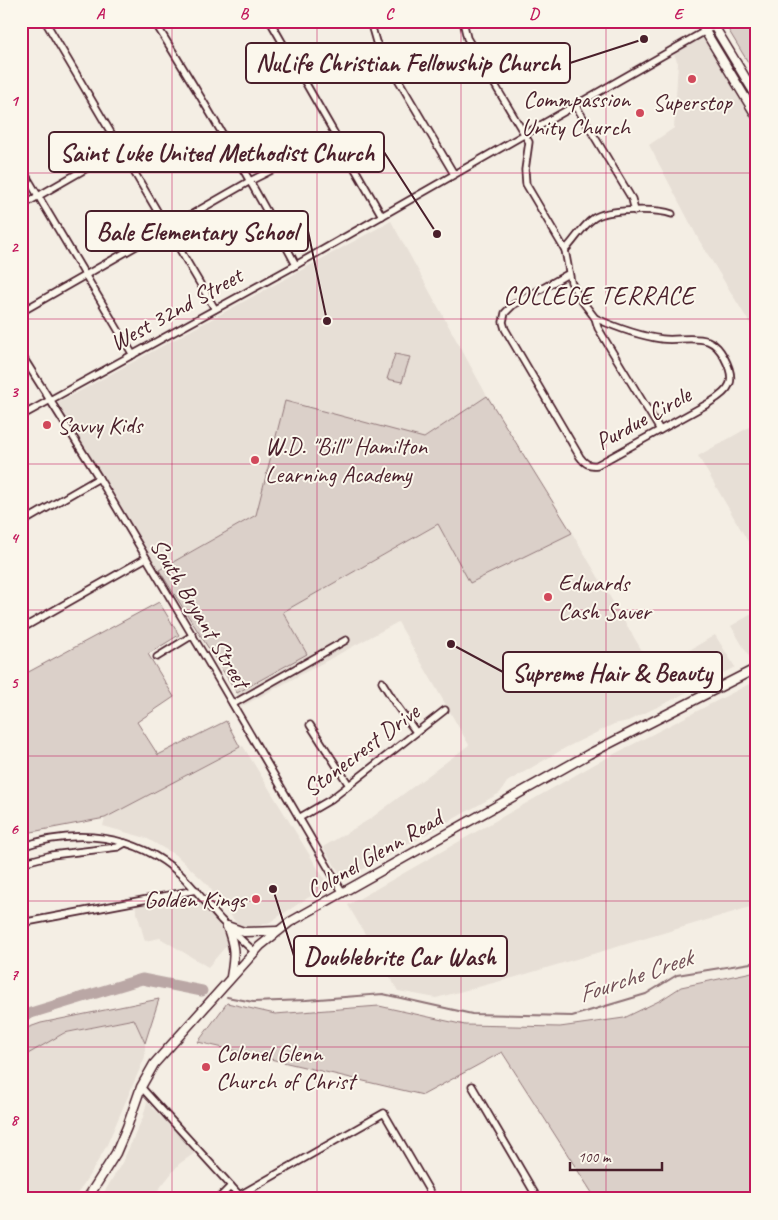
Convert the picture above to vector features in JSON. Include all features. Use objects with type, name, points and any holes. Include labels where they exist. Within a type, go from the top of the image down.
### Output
[{"type":"main road","points":[[699,21],[757,117]]},
{"type":"main road","points":[[713,24],[757,97]]},
{"type":"main road","name":"Colonel Glenn Road","points":[[87,1199],[116,1152],[141,1087],[154,1064],[254,952],[278,931],[582,758],[757,668]]},
{"type":"main road","points":[[227,926],[244,932],[278,931]]},
{"type":"main road","points":[[227,926],[234,947],[235,957],[230,979]]},
{"type":"street","points":[[45,21],[215,309]]},
{"type":"street","points":[[154,21],[194,83],[296,265]]},
{"type":"street","points":[[270,21],[382,216]]},
{"type":"street","points":[[370,21],[376,42],[454,174]]},
{"type":"street","points":[[463,21],[467,38],[530,145],[525,170],[526,184],[565,250],[571,282],[579,297],[596,318],[598,328],[660,430]]},
{"type":"street","name":"West 32nd Street","points":[[21,416],[296,265],[576,106],[705,31],[713,24]]},
{"type":"street","points":[[576,106],[632,198],[635,211]]},
{"type":"street","points":[[21,206],[120,149]]},
{"type":"street","points":[[21,167],[133,355]]},
{"type":"street","points":[[21,312],[274,169]]},
{"type":"street","points":[[565,250],[588,223],[598,216],[610,212],[635,211],[657,211],[672,214]]},
{"type":"street","name":"Purdue Circle","points":[[568,274],[508,309],[503,322],[580,457],[586,463],[597,465],[723,395],[730,385],[732,372],[717,347],[710,342],[700,339],[658,339],[596,318]]},
{"type":"street","name":"South Bryant Street","points":[[21,354],[99,478],[193,635],[343,893]]},
{"type":"street","points":[[21,523],[99,478]]},
{"type":"street","points":[[21,629],[146,558]]},
{"type":"street","points":[[157,657],[193,635]]},
{"type":"street","points":[[233,704],[346,640]]},
{"type":"street","points":[[382,682],[416,732]]},
{"type":"street","name":"Stonecrest Drive","points":[[299,818],[330,800],[445,710]]},
{"type":"street","points":[[310,725],[349,785]]},
{"type":"street","points":[[21,847],[52,838],[79,835],[107,838],[146,852],[168,865],[196,890],[227,926],[254,952]]},
{"type":"street","points":[[21,863],[52,854],[118,847],[125,843]]},
{"type":"street","points":[[21,923],[196,890]]},
{"type":"street","points":[[472,1086],[538,1199]]},
{"type":"street","points":[[141,1087],[242,1197],[384,1113],[434,1199]]},
{"type":"street","points":[[218,1199],[231,1186]]},
{"type":"shaded area","points":[[723,21],[757,21],[757,39],[755,40],[757,42],[757,77]]},
{"type":"shaded area","points":[[705,31],[757,118],[757,335],[699,240],[649,145],[674,128],[678,63],[672,50]]},
{"type":"shaded area","points":[[391,221],[487,396],[424,438],[256,515],[159,570],[58,403]]},
{"type":"shaded area","points":[[395,354],[410,357],[402,382],[387,379]]},
{"type":"shaded area","points":[[487,396],[572,533],[470,583],[438,524],[283,612],[307,654],[237,693],[159,570],[256,515],[285,401],[424,438]]},
{"type":"shaded area","points":[[751,426],[757,436],[757,557],[698,456]]},
{"type":"shaded area","points":[[439,524],[471,582],[572,533],[654,671],[715,635],[735,667],[670,701],[628,721],[614,724],[565,748],[507,782],[500,793],[344,880],[323,847],[370,819],[469,745],[398,622],[241,707],[237,693],[306,654],[283,612]]},
{"type":"shaded area","points":[[159,602],[179,635],[148,654],[174,697],[137,722],[158,755],[226,721],[240,747],[105,818],[21,834],[21,676]]},
{"type":"shaded area","points":[[757,611],[757,668],[756,668],[731,626]]},
{"type":"shaded area","points":[[757,680],[757,905],[516,977],[436,998],[398,991],[348,905],[595,764]]},
{"type":"shaded area","points":[[243,746],[328,885],[270,922],[254,928],[238,925],[206,883],[177,856],[146,838],[103,826],[105,818]]},
{"type":"shaded area","points":[[196,890],[227,926],[232,939],[208,967],[160,938],[145,941],[134,902]]},
{"type":"shaded area","points":[[757,971],[757,1199],[596,1199],[502,1052],[423,1095],[198,1042],[227,1003],[275,1014],[379,1006],[465,1025],[560,1027],[624,1018],[661,1000],[681,987]]},
{"type":"shaded area","points":[[159,999],[145,1043],[134,1019],[64,1033],[21,1058],[21,1030],[41,1023]]},
{"type":"shaded area","points":[[134,1019],[145,1043],[145,1057],[106,1147],[95,1166],[74,1199],[21,1199],[21,1057],[62,1034]]},
{"type":"shaded area","points":[[147,1102],[196,1152],[179,1164],[151,1199],[100,1199],[123,1161],[143,1117]]},
{"type":"waterway","name":"Fourche Creek","points":[[227,997],[253,1002],[383,994],[472,1014],[572,1016],[646,994],[677,975],[757,962]]},
{"type":"waterway","points":[[21,1016],[142,979],[202,991]]},
{"type":"place","name":"NuLife Christian Fellowship Church","points":[[644,39]]},
{"type":"place","name":"Superstop","points":[[692,79]]},
{"type":"place","name":"Commpassion Unity Church","points":[[640,113]]},
{"type":"place","name":"Saint Luke United Methodist Church","points":[[437,234]]},
{"type":"place","name":"Bale Elementary School","points":[[327,321]]},
{"type":"place","name":"Savvy Kids","points":[[47,425]]},
{"type":"place","name":"W.D. \"Bill\" Hamilton Learning Academy","points":[[255,460]]},
{"type":"place","name":"Edwards Cash Saver","points":[[548,597]]},
{"type":"place","name":"Supreme Hair & Beauty","points":[[451,644]]},
{"type":"place","name":"Doublebrite Car Wash","points":[[273,889]]},
{"type":"place","name":"Golden Kings","points":[[256,899]]},
{"type":"place","name":"Colonel Glenn Church of Christ","points":[[206,1067]]},
{"type":"district","name":"COLLEGE TERRACE","points":[[599,296]]}]
